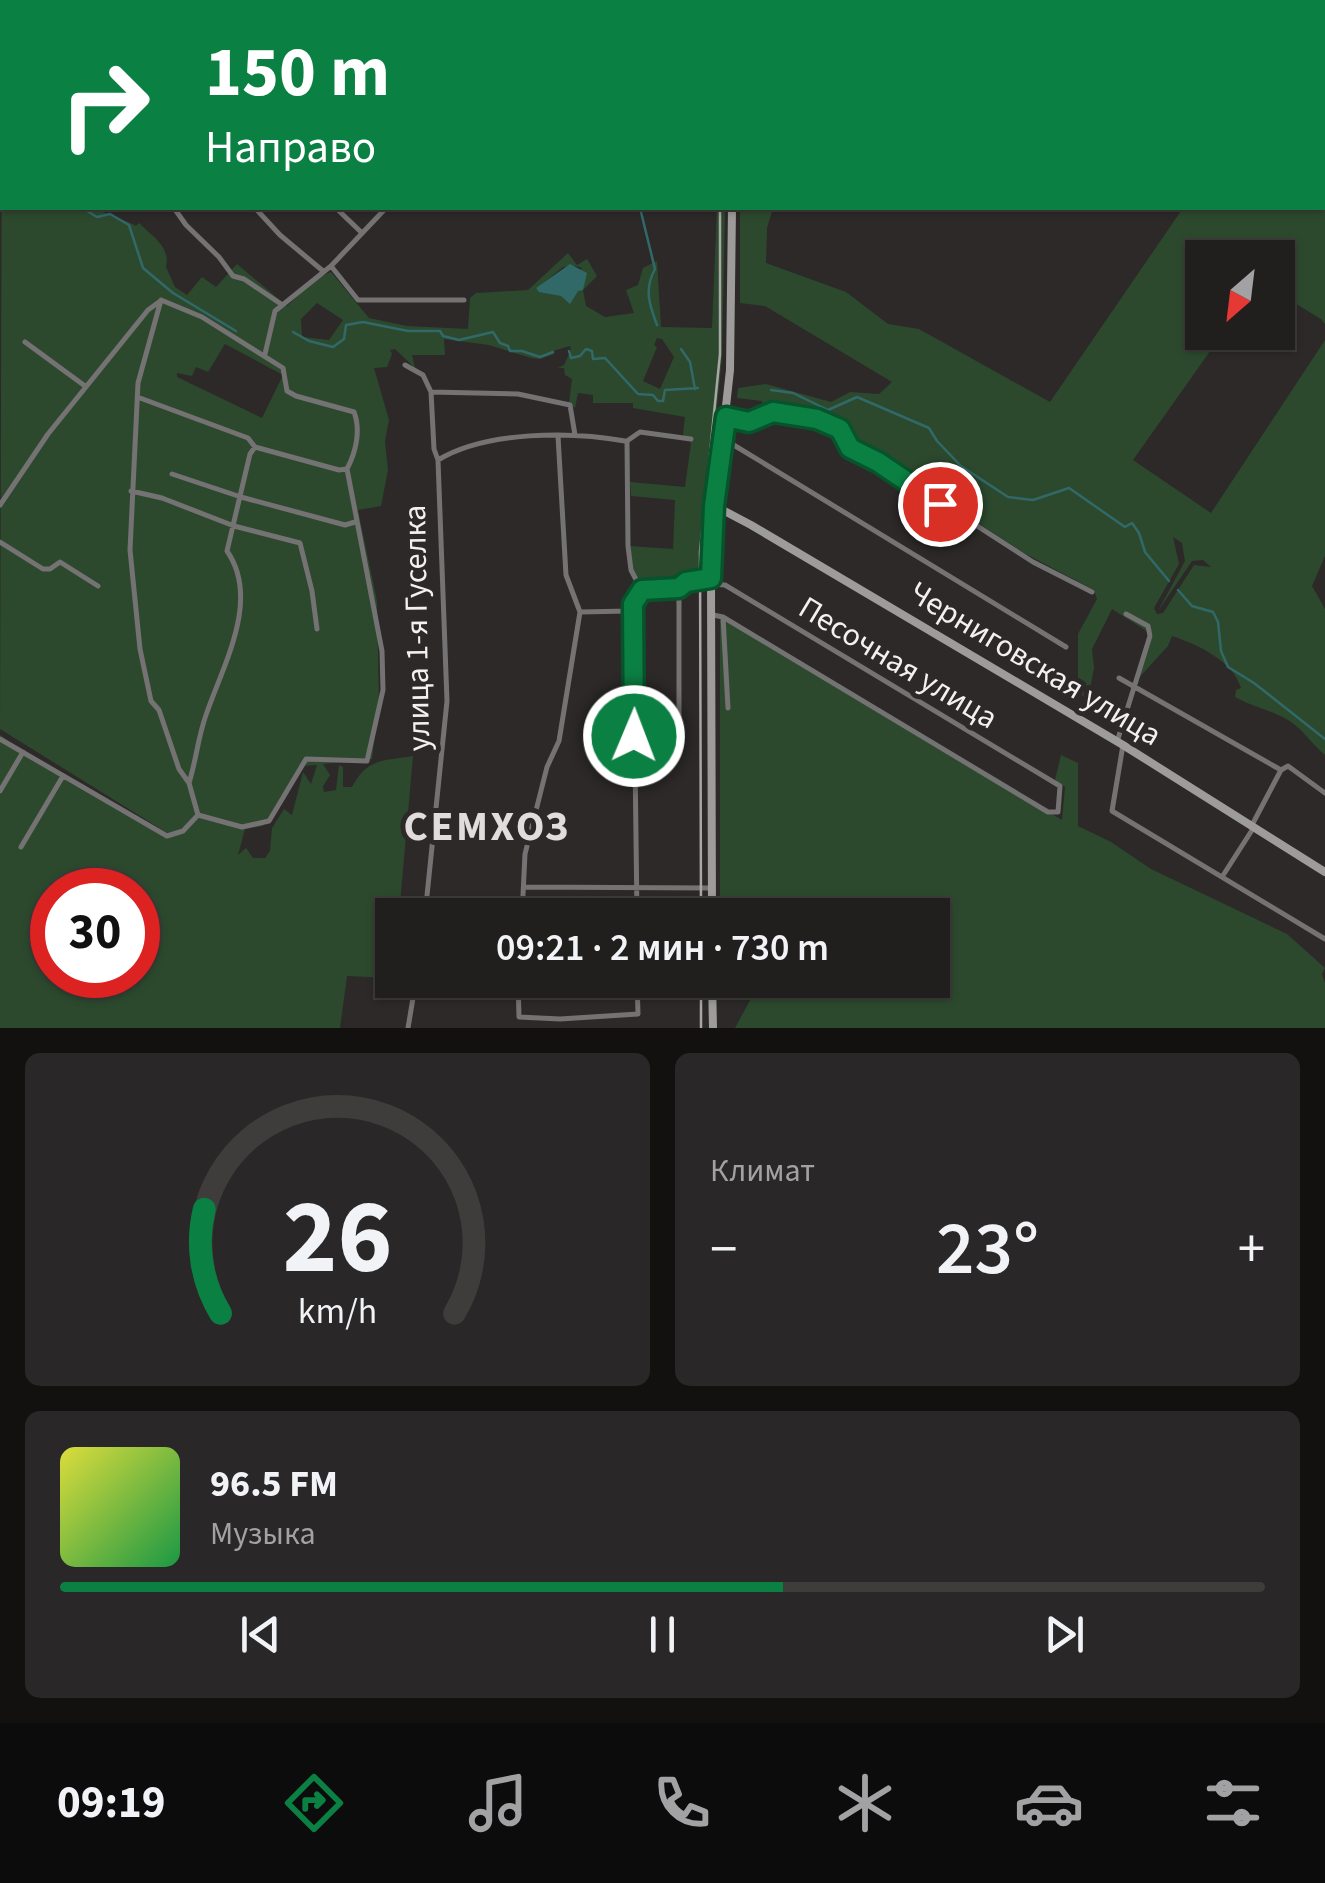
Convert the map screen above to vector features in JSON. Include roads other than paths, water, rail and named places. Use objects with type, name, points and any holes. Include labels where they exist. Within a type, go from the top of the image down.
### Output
[{"type":"main road","points":[[712,898],[711,581],[714,506],[732,334],[732,210]]},
{"type":"main road","name":"Черниговская улица","points":[[714,506],[751,524],[1120,744],[1325,872]]},
{"type":"main road","points":[[712,998],[712,1028]]},
{"type":"street","points":[[175,210],[233,276],[244,279],[282,305]]},
{"type":"street","points":[[258,210],[323,272]]},
{"type":"street","points":[[338,210],[362,233]]},
{"type":"street","points":[[265,354],[271,319],[282,305],[332,266],[384,210]]},
{"type":"street","points":[[332,266],[358,300],[464,300]]},
{"type":"street","points":[[161,300],[202,317],[265,354],[283,368],[287,391],[354,412],[356,438],[347,469],[382,651],[383,690],[366,761],[306,759],[270,821],[242,827],[198,815]]},
{"type":"street","points":[[0,505],[85,386],[148,310],[161,300]]},
{"type":"street","points":[[161,300],[138,383],[130,550],[140,649],[152,700],[179,769],[189,784],[198,815]]},
{"type":"street","points":[[25,342],[85,386]]},
{"type":"street","points":[[405,365],[422,375],[432,392],[518,394],[570,405],[574,435]]},
{"type":"street","name":"улица 1-я Гуселка","points":[[428,898],[447,701],[432,392]]},
{"type":"street","points":[[139,398],[248,438],[256,447],[338,470],[347,469]]},
{"type":"street","points":[[726,417],[749,422],[773,412],[784,413],[817,419],[840,429],[850,448],[1032,562],[1092,592]]},
{"type":"street","name":"улица 1-я Гуселка","points":[[438,460],[474,444],[558,436],[627,441],[640,432],[692,439]]},
{"type":"street","points":[[523,898],[525,854],[547,767],[559,741],[580,612],[566,575],[558,436]]},
{"type":"street","points":[[627,441],[628,546],[631,570],[642,590]]},
{"type":"street","points":[[722,442],[732,444],[1066,647]]},
{"type":"street","points":[[189,784],[206,715],[230,652],[242,591],[234,561],[226,550],[250,454],[256,447]]},
{"type":"street","points":[[172,474],[241,498],[345,524],[356,522]]},
{"type":"street","points":[[132,491],[162,498],[234,526],[300,543],[316,629]]},
{"type":"street","points":[[0,542],[43,569],[60,562],[98,586]]},
{"type":"street","points":[[642,590],[711,581]]},
{"type":"street","name":"Песочная улица","points":[[711,581],[726,585],[1060,786],[1058,812],[1048,812],[724,617]]},
{"type":"street","points":[[679,588],[679,732]]},
{"type":"street","points":[[580,612],[628,610],[642,590]]},
{"type":"street","points":[[633,604],[637,898]]},
{"type":"street","points":[[1126,614],[1148,626],[1150,643],[1133,685],[1120,744],[1112,811],[1325,939]]},
{"type":"street","points":[[711,615],[724,617],[728,708]]},
{"type":"street","points":[[1119,678],[1281,770]]},
{"type":"street","points":[[0,739],[168,836],[184,831],[198,815]]},
{"type":"street","points":[[0,791],[23,752]]},
{"type":"street","points":[[1222,877],[1281,770],[1288,766],[1325,793]]},
{"type":"street","points":[[20,847],[64,776]]},
{"type":"street","points":[[524,887],[712,888]]},
{"type":"street","points":[[408,1028],[413,998]]},
{"type":"street","points":[[518,998],[519,1017],[560,1018],[638,1014],[638,998]]},
{"type":"street","points":[[559,1028],[560,1018]]},
{"type":"water","points":[[570,264],[587,273],[583,290],[570,304],[561,296],[539,292],[536,288]]},
{"type":"waterway","points":[[85,210],[97,217],[110,214],[129,225],[143,268],[173,293],[236,331]]},
{"type":"waterway","points":[[640,210],[655,269],[649,297],[657,325]]},
{"type":"waterway","points":[[293,332],[333,347],[344,339],[346,325],[363,322],[408,331],[440,331],[443,336],[459,340],[493,332],[510,351],[540,357],[553,352]]},
{"type":"waterway","points":[[569,351],[571,358],[586,349],[592,351],[593,359],[605,358],[638,394],[653,395],[658,401],[663,401],[665,390],[698,388]]},
{"type":"waterway","points":[[681,349],[690,362],[695,389]]},
{"type":"waterway","points":[[771,390],[793,393],[828,410],[857,397],[929,428],[961,466],[1008,497],[1033,500],[1069,488],[1125,527],[1132,523],[1145,552],[1169,581]]},
{"type":"waterway","points":[[1178,590],[1192,606],[1213,612],[1228,667],[1325,739]]},
{"type":"tram line","points":[[701,898],[700,552],[720,354],[720,210]]},
{"type":"tram line","points":[[701,998],[701,1028]]},
{"type":"district","name":"СЕМХОЗ","points":[[487,827]]}]
